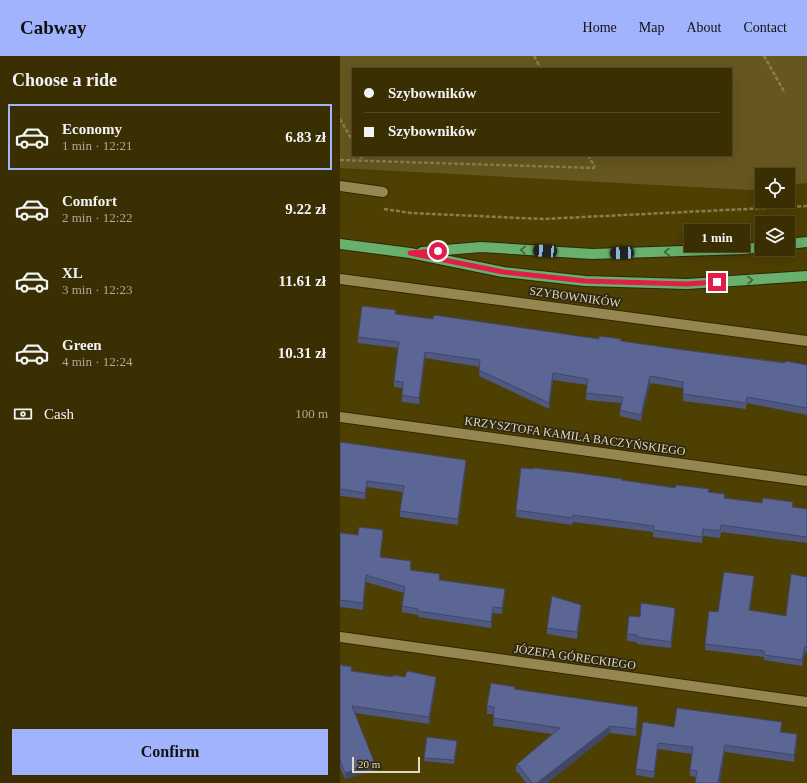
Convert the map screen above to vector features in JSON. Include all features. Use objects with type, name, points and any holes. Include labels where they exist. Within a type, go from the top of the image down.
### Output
[{"type":"main road","points":[[795,243],[807,242]]},
{"type":"main road","name":"SZYBOWNIKÓW","points":[[340,244],[410,253],[503,272],[585,281],[687,284],[807,276]]},
{"type":"main road","name":"SZYBOWNIKÓW","points":[[410,253],[481,247],[592,254],[755,248]]},
{"type":"street","points":[[340,186],[383,192]]},
{"type":"street","name":"SZYBOWNIKÓW","points":[[340,279],[807,341]]},
{"type":"street","name":"KRZYSZTOFA KAMILA BACZYŃSKIEGO","points":[[340,417],[807,480]]},
{"type":"street","name":"JÓZEFA GÓRECKIEGO","points":[[340,637],[807,702]]},
{"type":"path","points":[[534,56],[540,68]]},
{"type":"path","points":[[764,56],[785,93]]},
{"type":"path","points":[[340,119],[352,140]]},
{"type":"path","points":[[361,156],[363,160]]},
{"type":"path","points":[[340,160],[596,168],[589,156]]},
{"type":"path","points":[[379,209],[411,213],[543,219],[807,206]]},
{"type":"shaded area","points":[[340,56],[807,56],[807,183],[795,184],[795,168],[755,168],[755,189],[340,168]]},
{"type":"building","points":[[362,306],[396,310],[395,314],[433,319],[434,315],[599,339],[599,336],[621,339],[621,341],[684,350],[785,363],[786,361],[807,365],[807,408],[747,397],[746,403],[683,394],[683,382],[650,376],[641,415],[620,410],[623,397],[586,393],[588,379],[553,373],[549,403],[479,370],[480,360],[425,352],[419,398],[402,395],[403,382],[394,381],[399,342],[358,337]]},
{"type":"building","points":[[340,442],[466,460],[458,519],[400,511],[404,486],[367,481],[365,493],[340,489]]},
{"type":"building","points":[[521,468],[571,472],[675,488],[676,485],[709,489],[708,492],[725,494],[724,498],[762,503],[763,498],[793,502],[792,507],[807,509],[807,537],[721,525],[720,531],[703,529],[702,537],[653,530],[654,526],[573,515],[572,518],[516,510]]},
{"type":"building","points":[[359,527],[383,530],[380,557],[411,561],[410,570],[440,574],[439,580],[505,589],[502,608],[493,607],[491,622],[418,611],[418,609],[402,606],[405,587],[366,575],[363,603],[340,600],[340,533],[358,535]]},
{"type":"building","points":[[724,572],[754,576],[749,610],[786,616],[791,574],[807,577],[807,647],[805,647],[802,660],[764,655],[764,651],[705,644],[709,611],[718,612]]},
{"type":"building","points":[[552,596],[581,605],[577,632],[547,628]]},
{"type":"building","points":[[641,603],[675,608],[671,642],[627,634],[629,616],[640,617]]},
{"type":"building","points":[[340,665],[352,667],[351,671],[393,677],[393,675],[405,677],[407,671],[436,677],[429,717],[352,706],[375,764],[345,773],[340,760]]},
{"type":"building","points":[[491,683],[515,687],[514,689],[638,707],[636,729],[610,726],[537,783],[532,783],[518,765],[516,765],[560,728],[493,718],[494,707],[487,706]]},
{"type":"building","points":[[677,708],[782,722],[780,732],[797,734],[794,755],[725,745],[718,783],[695,783],[697,771],[690,770],[693,747],[658,743],[654,772],[636,769],[643,722],[674,727]]},
{"type":"building","points":[[427,737],[457,741],[454,760],[424,758]]},
{"type":"route","points":[[438,251],[410,253],[503,272],[585,281],[687,284],[717,282]]}]
